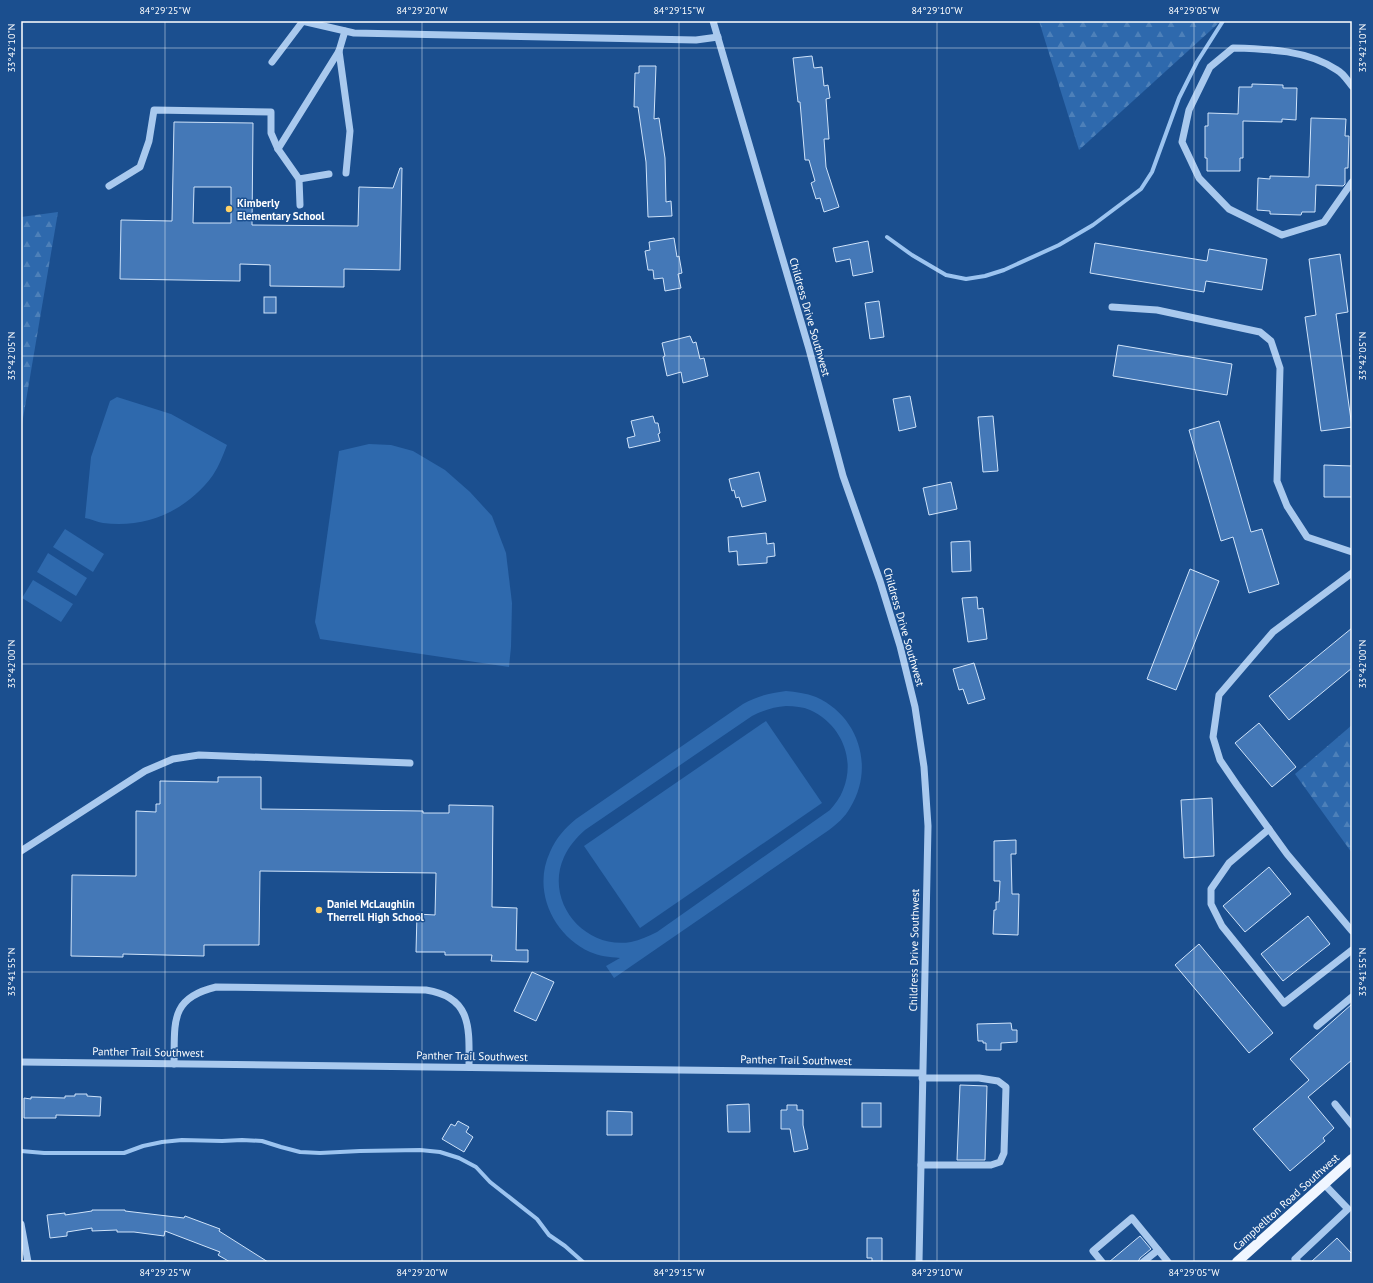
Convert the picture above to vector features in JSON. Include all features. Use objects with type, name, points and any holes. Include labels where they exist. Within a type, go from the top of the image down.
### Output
[{"type":"main road","name":"Campbellton Road Southwest","points":[[1237,1262],[1352,1159]]},
{"type":"street","points":[[272,62],[303,21],[354,33],[696,40],[718,37]]},
{"type":"street","name":"Childress Drive Southwest","points":[[713,21],[808,349],[843,476],[880,581],[900,646],[915,707],[924,767],[928,826],[919,1262]]},
{"type":"street","points":[[278,149],[339,51],[345,31]]},
{"type":"street","points":[[1352,86],[1339,70],[1308,56],[1265,49],[1233,48],[1210,67],[1189,110],[1182,142],[1199,178],[1229,209],[1282,235],[1324,222],[1352,182]]},
{"type":"street","points":[[339,51],[350,130],[346,173]]},
{"type":"street","points":[[109,186],[140,167],[149,141],[154,110],[271,112],[271,133],[278,149],[299,179],[300,205]]},
{"type":"street","points":[[299,179],[329,174]]},
{"type":"street","points":[[1112,307],[1157,310],[1260,332],[1271,341],[1280,368],[1277,481],[1287,506],[1307,537],[1352,552]]},
{"type":"street","points":[[1352,573],[1273,632],[1218,695],[1213,737],[1220,760],[1269,829],[1287,854],[1352,932]]},
{"type":"street","points":[[21,851],[145,771],[173,759],[199,755],[410,763]]},
{"type":"street","points":[[1269,829],[1229,863],[1211,889],[1210,904],[1222,926],[1284,1003],[1352,950]]},
{"type":"street","points":[[174,1064],[177,1016],[186,999],[210,988],[240,987],[426,990],[436,992],[449,998],[459,1006],[466,1019],[469,1031],[469,1068]]},
{"type":"street","points":[[1317,1026],[1352,997]]},
{"type":"street","name":"Panther Trail Southwest","points":[[21,1062],[922,1076],[979,1078],[998,1081],[1006,1087],[1004,1153],[1000,1162],[991,1165],[921,1165]]},
{"type":"street","points":[[1335,1104],[1352,1125]]},
{"type":"street","points":[[1298,1262],[1295,1259],[1348,1209],[1324,1184]]},
{"type":"street","points":[[1102,1262],[1093,1251],[1132,1218],[1168,1262]]},
{"type":"street","points":[[21,1224],[28,1262]]},
{"type":"street","points":[[1143,1262],[1158,1250]]},
{"type":"green space","points":[[1039,21],[1221,21],[1079,150]]},
{"type":"green space","points":[[58,212],[21,430],[21,217]]},
{"type":"green space","points":[[117,397],[171,414],[227,445],[213,475],[203,487],[179,507],[150,520],[119,524],[103,523],[85,518],[91,457],[110,401]]},
{"type":"green space","points":[[369,444],[391,445],[413,451],[445,470],[470,492],[492,516],[506,553],[512,603],[509,667],[320,639],[315,622],[339,451]]},
{"type":"green space","points":[[65,529],[104,554],[93,572],[53,547]]},
{"type":"green space","points":[[48,553],[87,578],[76,596],[37,572]]},
{"type":"green space","points":[[33,580],[73,604],[61,622],[22,598]]},
{"type":"green space","points":[[786,691],[816,697],[831,706],[843,717],[852,730],[862,760],[861,776],[857,793],[850,808],[841,820],[829,830],[614,978],[606,966],[620,958],[608,957],[590,952],[577,944],[566,935],[556,923],[549,910],[543,881],[545,867],[555,842],[576,819],[743,704],[759,697]],"holes":[[[789,706],[807,709],[821,716],[830,724],[843,744],[848,766],[847,778],[840,796],[830,810],[657,932],[641,939],[631,942],[614,942],[598,938],[584,930],[572,919],[564,905],[559,890],[559,874],[568,849],[585,830],[752,716],[765,710]]]},
{"type":"green space","points":[[766,721],[822,803],[640,928],[584,846]]},
{"type":"green space","points":[[1352,725],[1352,853],[1295,774]]},
{"type":"building","points":[[812,56],[814,68],[822,67],[824,86],[828,85],[830,98],[826,99],[829,139],[824,139],[826,167],[839,207],[824,212],[820,198],[816,199],[811,183],[815,181],[809,160],[805,160],[800,102],[798,102],[793,58]]},
{"type":"building","points":[[639,66],[656,66],[654,119],[659,118],[665,158],[666,202],[671,201],[672,216],[648,217],[646,162],[638,107],[634,107],[635,73],[639,73]]},
{"type":"building","points":[[1252,84],[1283,85],[1283,88],[1297,88],[1296,120],[1282,119],[1282,122],[1243,121],[1243,158],[1240,158],[1240,171],[1207,171],[1207,158],[1205,158],[1205,126],[1208,126],[1208,113],[1238,114],[1239,87],[1252,87]]},
{"type":"building","points":[[1311,118],[1346,119],[1345,136],[1349,136],[1348,168],[1345,168],[1345,184],[1343,186],[1316,185],[1315,212],[1302,212],[1301,215],[1270,214],[1270,211],[1257,210],[1258,178],[1270,179],[1270,176],[1309,177]]},
{"type":"building","points":[[174,122],[253,123],[252,225],[358,226],[359,187],[393,188],[400,168],[402,168],[400,270],[344,269],[344,287],[270,286],[270,265],[240,264],[240,281],[120,279],[121,220],[172,221]],"holes":[[[194,187],[231,187],[231,223],[193,223]]]},
{"type":"building","points":[[674,238],[677,257],[679,256],[682,273],[678,274],[681,288],[665,291],[663,278],[654,279],[653,270],[648,270],[645,251],[650,250],[649,242]]},
{"type":"building","points":[[868,241],[873,272],[853,276],[850,259],[836,262],[833,248]]},
{"type":"building","points":[[1095,243],[1207,261],[1209,249],[1267,259],[1262,290],[1206,281],[1204,292],[1090,273]]},
{"type":"building","points":[[1340,254],[1348,312],[1336,314],[1352,427],[1321,431],[1305,317],[1316,315],[1309,259]]},
{"type":"building","points":[[264,297],[276,297],[276,313],[264,313]]},
{"type":"building","points":[[879,301],[884,337],[870,339],[865,303]]},
{"type":"building","points":[[690,336],[693,343],[696,342],[700,359],[704,358],[708,376],[683,383],[681,372],[667,376],[662,343]]},
{"type":"building","points":[[1118,345],[1232,364],[1227,395],[1113,376]]},
{"type":"building","points":[[910,396],[916,427],[899,431],[893,399]]},
{"type":"building","points":[[653,416],[655,423],[658,423],[660,433],[658,434],[660,441],[629,448],[627,438],[635,436],[631,421]]},
{"type":"building","points":[[993,416],[998,471],[983,472],[978,417]]},
{"type":"building","points":[[1219,421],[1251,532],[1262,529],[1279,584],[1249,593],[1233,537],[1221,541],[1189,430]]},
{"type":"building","points":[[1324,465],[1352,466],[1352,497],[1324,497]]},
{"type":"building","points":[[759,472],[766,501],[742,507],[739,497],[736,498],[734,490],[732,491],[729,479]]},
{"type":"building","points":[[951,482],[957,509],[929,515],[923,488]]},
{"type":"building","points":[[766,533],[767,544],[774,543],[775,556],[767,557],[767,563],[738,565],[737,551],[729,552],[728,537]]},
{"type":"building","points":[[970,541],[971,571],[952,572],[951,542]]},
{"type":"building","points":[[1190,569],[1219,581],[1176,690],[1147,679]]},
{"type":"building","points":[[977,597],[978,609],[983,608],[987,639],[968,642],[962,598]]},
{"type":"building","points":[[1352,628],[1352,668],[1289,720],[1269,696]]},
{"type":"building","points":[[974,663],[985,699],[968,704],[963,689],[959,690],[953,669]]},
{"type":"building","points":[[1259,723],[1296,767],[1272,787],[1235,743]]},
{"type":"building","points":[[218,777],[261,777],[261,809],[423,811],[423,813],[449,813],[449,805],[493,806],[492,907],[517,908],[516,950],[528,950],[528,962],[491,961],[492,955],[445,955],[445,952],[416,952],[417,914],[435,915],[436,873],[260,871],[259,945],[204,945],[204,956],[123,954],[123,957],[71,956],[72,875],[136,876],[136,811],[156,812],[156,804],[160,804],[160,781],[218,782]]},
{"type":"building","points":[[1212,798],[1214,856],[1184,858],[1181,800]]},
{"type":"building","points":[[1016,840],[1016,854],[1011,854],[1012,894],[1019,894],[1018,935],[993,934],[994,910],[996,910],[996,902],[999,902],[1000,881],[994,881],[994,841]]},
{"type":"building","points":[[1269,867],[1291,894],[1245,932],[1223,906]]},
{"type":"building","points":[[1308,916],[1330,944],[1283,981],[1261,954]]},
{"type":"building","points":[[1199,944],[1273,1033],[1249,1053],[1175,965]]},
{"type":"building","points":[[532,972],[554,982],[536,1021],[514,1011]]},
{"type":"building","points":[[1352,1004],[1352,1060],[1308,1097],[1334,1128],[1323,1138],[1325,1141],[1290,1171],[1253,1129],[1309,1080],[1290,1059]]},
{"type":"building","points":[[1011,1023],[1012,1030],[1017,1030],[1017,1042],[1001,1043],[1001,1050],[986,1050],[986,1043],[983,1043],[983,1041],[978,1041],[977,1024]]},
{"type":"building","points":[[960,1085],[987,1086],[985,1160],[957,1160]]},
{"type":"building","points":[[75,1094],[87,1094],[87,1096],[101,1097],[100,1116],[56,1115],[56,1118],[24,1118],[24,1098],[65,1098],[65,1096],[75,1096]]},
{"type":"building","points":[[862,1103],[881,1103],[881,1127],[862,1127]]},
{"type":"building","points":[[749,1104],[750,1132],[728,1132],[727,1105]]},
{"type":"building","points":[[787,1105],[797,1105],[797,1110],[803,1110],[803,1125],[808,1149],[794,1152],[790,1129],[781,1129],[781,1110],[787,1110]]},
{"type":"building","points":[[607,1111],[632,1112],[632,1135],[607,1135]]},
{"type":"building","points":[[458,1121],[469,1127],[466,1132],[473,1137],[464,1152],[442,1139],[451,1124],[455,1126]]},
{"type":"building","points":[[92,1210],[125,1210],[184,1218],[185,1216],[220,1229],[219,1231],[268,1262],[230,1262],[218,1255],[220,1252],[165,1231],[164,1236],[134,1232],[117,1232],[117,1230],[92,1231],[92,1228],[67,1232],[67,1236],[50,1238],[47,1215],[65,1213],[65,1215]]},
{"type":"building","points":[[1140,1236],[1151,1249],[1140,1258],[1138,1262],[1109,1262]]},
{"type":"building","points":[[867,1238],[882,1238],[882,1262],[872,1262],[872,1258],[867,1258]]},
{"type":"building","points":[[1337,1238],[1352,1254],[1352,1262],[1311,1262]]},
{"type":"waterway","points":[[887,237],[912,255],[946,275],[966,279],[985,276],[1004,270],[1059,245],[1093,225],[1141,189],[1152,172],[1179,98],[1197,62],[1223,21]]},
{"type":"waterway","points":[[21,1151],[44,1153],[124,1153],[143,1146],[162,1142],[182,1140],[242,1140],[262,1141],[300,1152],[320,1153],[420,1150],[440,1152],[459,1158],[476,1167],[490,1182],[537,1219],[549,1235],[565,1246],[583,1262]]},
{"type":"place","name":"Kimberly Elementary School","points":[[229,209]]},
{"type":"place","name":"Daniel McLaughlin Therrell High School","points":[[319,910]]}]
